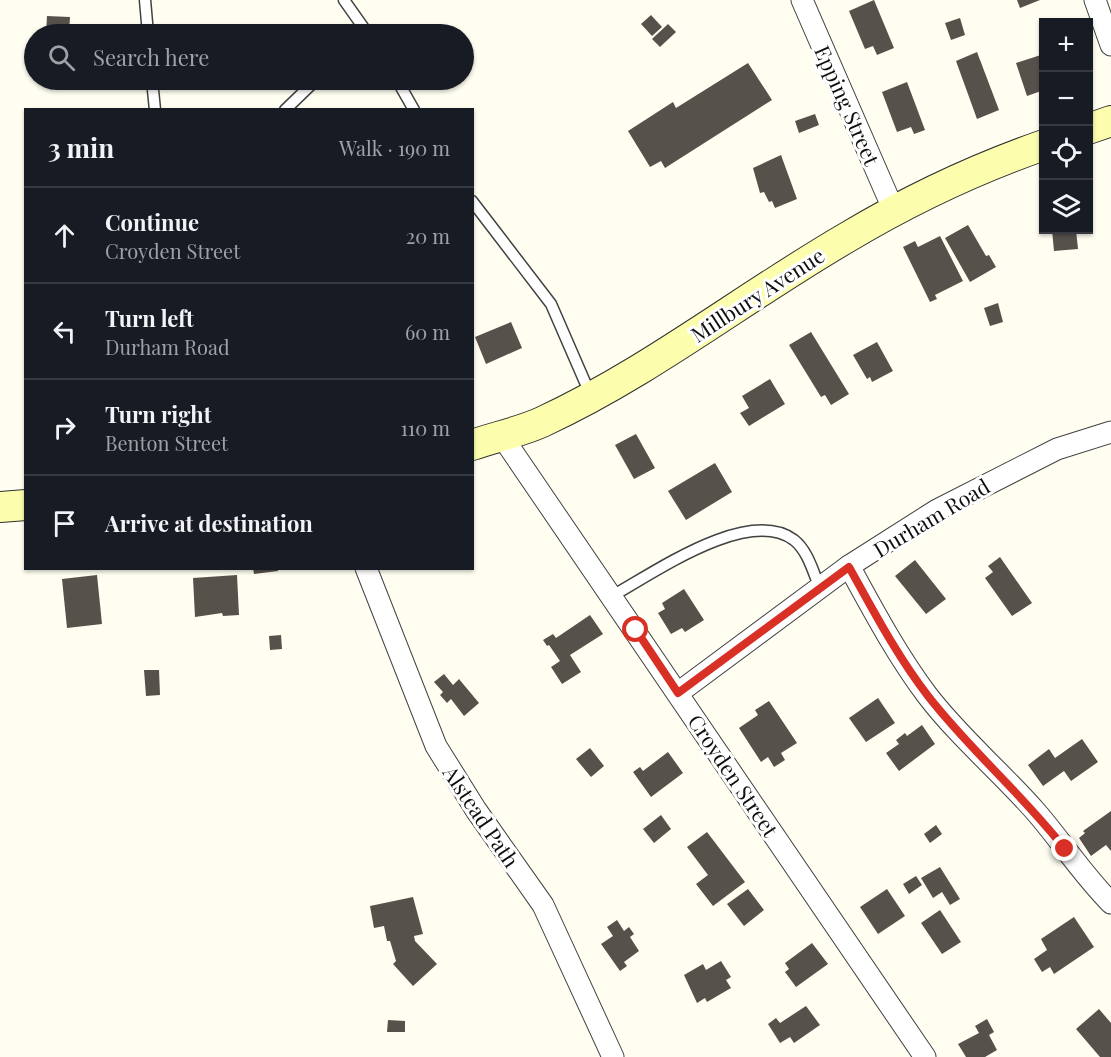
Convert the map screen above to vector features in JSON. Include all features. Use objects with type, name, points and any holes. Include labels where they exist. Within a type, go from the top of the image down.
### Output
[{"type":"main road","points":[[1093,128],[1111,121]]},
{"type":"main road","name":"Millbury Avenue","points":[[474,444],[540,423],[591,396],[696,334],[844,238],[894,211],[1012,156],[1039,147]]},
{"type":"main road","points":[[0,507],[24,505]]},
{"type":"street","name":"Epping Street","points":[[802,0],[894,211]]},
{"type":"street","points":[[1095,0],[1111,45]]},
{"type":"street","name":"Durham Road","points":[[678,693],[849,567],[937,510],[1057,449],[1111,432]]},
{"type":"street","name":"Croyden Street","points":[[501,435],[925,1057]]},
{"type":"street","points":[[849,567],[878,619],[927,695],[993,769],[1035,811],[1090,882],[1111,903]]},
{"type":"street","name":"Alstead Path","points":[[367,570],[436,746],[476,810],[543,905],[613,1057]]},
{"type":"lane","points":[[145,0],[147,24]]},
{"type":"lane","points":[[344,0],[359,24]]},
{"type":"lane","points":[[153,90],[155,108]]},
{"type":"lane","points":[[287,108],[306,90]]},
{"type":"lane","points":[[403,90],[413,108]]},
{"type":"lane","points":[[474,204],[551,304],[591,396]]},
{"type":"lane","points":[[612,596],[727,535],[748,529],[772,532],[793,539],[805,552],[820,588]]},
{"type":"building","points":[[874,0],[894,48],[877,55],[873,46],[865,49],[849,11]]},
{"type":"building","points":[[1017,0],[1040,0],[1020,8]]},
{"type":"building","points":[[651,15],[662,27],[652,36],[641,24]]},
{"type":"building","points":[[47,16],[70,17],[70,24],[47,24]]},
{"type":"building","points":[[960,18],[965,35],[951,40],[945,23]]},
{"type":"building","points":[[668,24],[676,32],[660,47],[652,39]]},
{"type":"building","points":[[977,52],[999,110],[977,119],[956,61]]},
{"type":"building","points":[[1039,56],[1039,92],[1027,96],[1016,63]]},
{"type":"building","points":[[748,63],[772,100],[665,168],[661,161],[650,167],[628,131],[673,102],[676,108]]},
{"type":"building","points":[[907,82],[925,130],[914,134],[911,127],[897,132],[882,92]]},
{"type":"building","points":[[815,114],[819,125],[799,133],[795,121]]},
{"type":"building","points":[[781,155],[797,199],[775,208],[764,192],[760,193],[753,168]]},
{"type":"building","points":[[968,225],[986,256],[989,255],[996,267],[970,282],[945,238]]},
{"type":"building","points":[[1052,234],[1076,234],[1078,249],[1054,251]]},
{"type":"building","points":[[940,236],[963,281],[935,295],[937,299],[930,302],[903,247],[915,241],[918,247]]},
{"type":"building","points":[[998,303],[1003,322],[990,326],[984,308]]},
{"type":"building","points":[[511,322],[522,348],[486,364],[475,337]]},
{"type":"building","points":[[811,332],[849,394],[831,405],[825,395],[821,397],[789,345]]},
{"type":"building","points":[[877,342],[893,371],[872,382],[870,377],[867,379],[853,355]]},
{"type":"building","points":[[770,379],[785,404],[749,426],[740,413],[749,408],[742,396]]},
{"type":"building","points":[[636,434],[655,468],[634,479],[615,445]]},
{"type":"building","points":[[715,463],[732,492],[686,520],[668,491]]},
{"type":"building","points":[[1000,557],[1032,603],[1012,616],[985,578],[993,572],[988,566]]},
{"type":"building","points":[[915,560],[946,599],[926,614],[895,576]]},
{"type":"building","points":[[253,570],[278,570],[278,571],[254,574]]},
{"type":"building","points":[[97,575],[102,624],[67,628],[62,579]]},
{"type":"building","points":[[237,575],[239,615],[223,616],[222,613],[195,617],[193,578]]},
{"type":"building","points":[[684,589],[704,620],[685,632],[682,628],[671,634],[658,613],[665,609],[662,603]]},
{"type":"building","points":[[590,615],[603,634],[570,655],[581,672],[562,684],[551,667],[560,661],[543,640],[553,634],[556,638]]},
{"type":"building","points":[[281,635],[282,649],[270,650],[269,636]]},
{"type":"building","points":[[144,670],[159,670],[160,695],[146,696]]},
{"type":"building","points":[[444,674],[453,685],[459,679],[479,703],[464,716],[451,699],[447,703],[440,695],[443,692],[434,682]]},
{"type":"building","points":[[878,698],[895,723],[866,742],[849,718]]},
{"type":"building","points":[[769,701],[797,743],[781,753],[785,760],[774,767],[768,757],[761,762],[739,728],[758,715],[755,710]]},
{"type":"building","points":[[922,725],[935,744],[899,771],[886,753],[899,744],[896,740],[905,733],[907,736]]},
{"type":"building","points":[[1082,739],[1098,762],[1071,781],[1064,771],[1043,786],[1028,765],[1049,749],[1055,758]]},
{"type":"building","points":[[590,748],[604,766],[591,777],[576,759]]},
{"type":"building","points":[[668,752],[683,773],[651,797],[633,772],[640,767],[643,771]]},
{"type":"building","points":[[1111,811],[1111,851],[1106,845],[1091,856],[1079,838],[1085,833],[1083,831]]},
{"type":"building","points":[[661,815],[671,829],[654,843],[643,829]]},
{"type":"building","points":[[936,825],[942,834],[930,843],[924,834]]},
{"type":"building","points":[[707,832],[745,882],[713,906],[696,884],[708,875],[687,847]]},
{"type":"building","points":[[940,867],[960,899],[950,905],[942,892],[933,898],[921,878]]},
{"type":"building","points":[[916,876],[922,885],[909,894],[903,884]]},
{"type":"building","points":[[748,889],[764,910],[744,926],[727,904]]},
{"type":"building","points":[[887,889],[905,916],[878,934],[860,907]]},
{"type":"building","points":[[413,897],[423,934],[414,936],[415,941],[437,964],[413,986],[393,964],[396,961],[390,941],[387,941],[384,926],[374,928],[370,906]]},
{"type":"building","points":[[940,910],[961,942],[942,954],[921,923]]},
{"type":"building","points":[[1074,917],[1094,947],[1054,974],[1050,967],[1042,972],[1034,959],[1047,950],[1041,939]]},
{"type":"building","points":[[617,920],[624,931],[629,927],[634,934],[630,937],[639,951],[624,962],[627,966],[620,971],[601,944],[613,936],[607,927]]},
{"type":"building","points":[[812,943],[828,964],[796,987],[785,972],[789,969],[785,963]]},
{"type":"building","points":[[721,961],[731,977],[726,980],[731,988],[707,1002],[705,998],[697,1003],[684,975],[703,964],[706,970]]},
{"type":"building","points":[[806,1006],[820,1025],[794,1043],[790,1037],[780,1043],[768,1024],[776,1018],[780,1023]]},
{"type":"building","points":[[1099,1009],[1111,1023],[1111,1057],[1100,1057],[1076,1029]]},
{"type":"building","points":[[987,1019],[994,1032],[989,1035],[997,1050],[985,1057],[966,1057],[958,1044],[979,1033],[975,1026]]},
{"type":"building","points":[[388,1020],[405,1021],[405,1032],[387,1032]]},
{"type":"route","points":[[636,630],[678,693],[849,567],[878,619],[927,695],[993,769],[1035,811],[1065,849]]}]
